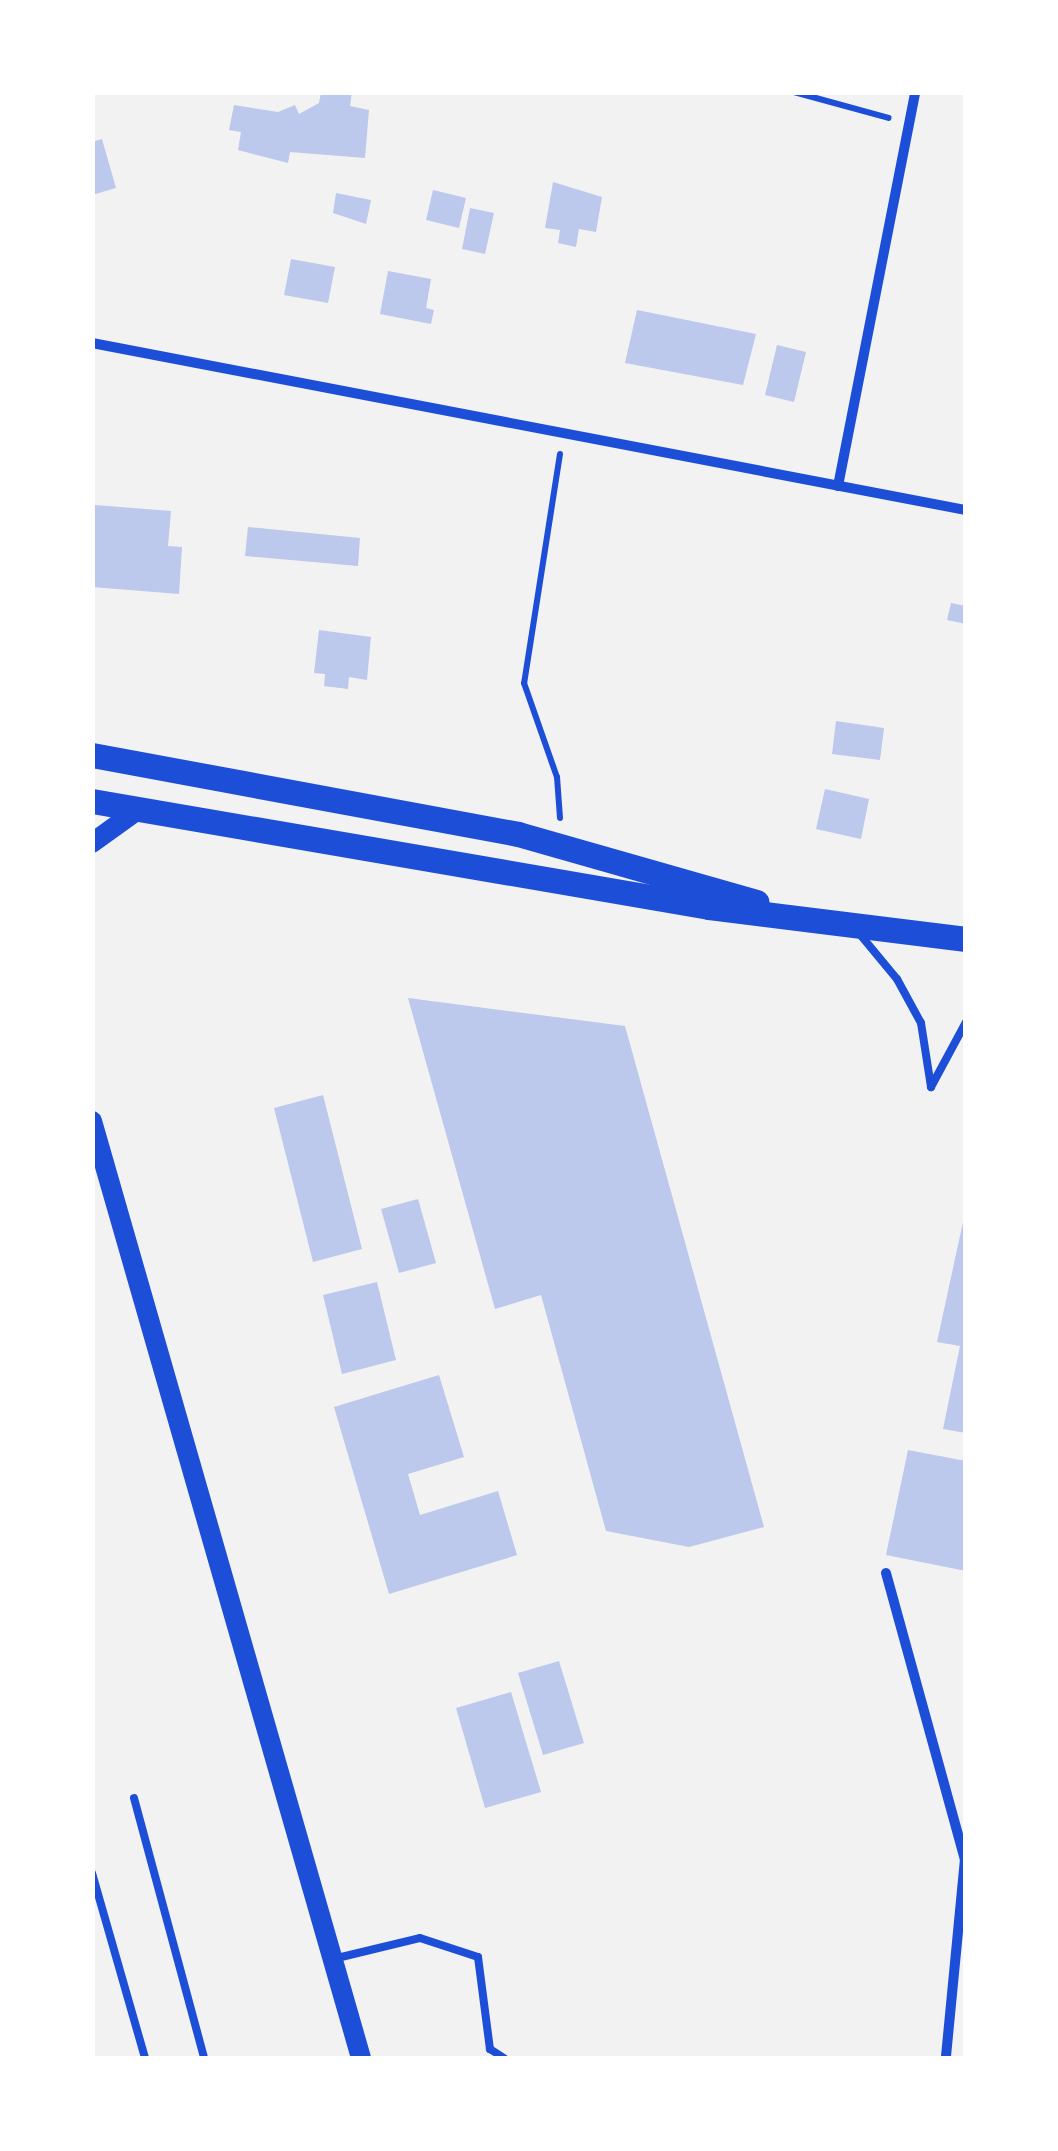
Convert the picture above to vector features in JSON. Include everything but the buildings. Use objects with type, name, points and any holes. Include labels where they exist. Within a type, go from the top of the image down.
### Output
[{"type":"main road","points":[[92,755],[558,844],[788,914]]},
{"type":"main road","points":[[92,801],[709,907],[788,914],[966,940]]},
{"type":"main road","points":[[92,843],[138,810]]},
{"type":"main road","points":[[93,1121],[361,2058]]},
{"type":"street","points":[[838,486],[915,92]]},
{"type":"street","points":[[92,343],[966,510]]},
{"type":"street","points":[[886,1573],[965,1859],[946,2058]]},
{"type":"lane","points":[[852,924],[898,979],[921,1023],[931,1087],[966,1022]]},
{"type":"lane","points":[[134,1798],[204,2058]]},
{"type":"lane","points":[[92,1873],[145,2058]]},
{"type":"lane","points":[[331,1959],[420,1938],[478,1957],[490,2050],[504,2058]]},
{"type":"path","points":[[794,92],[909,123]]},
{"type":"path","points":[[558,844],[557,776],[524,683],[563,433]]}]
